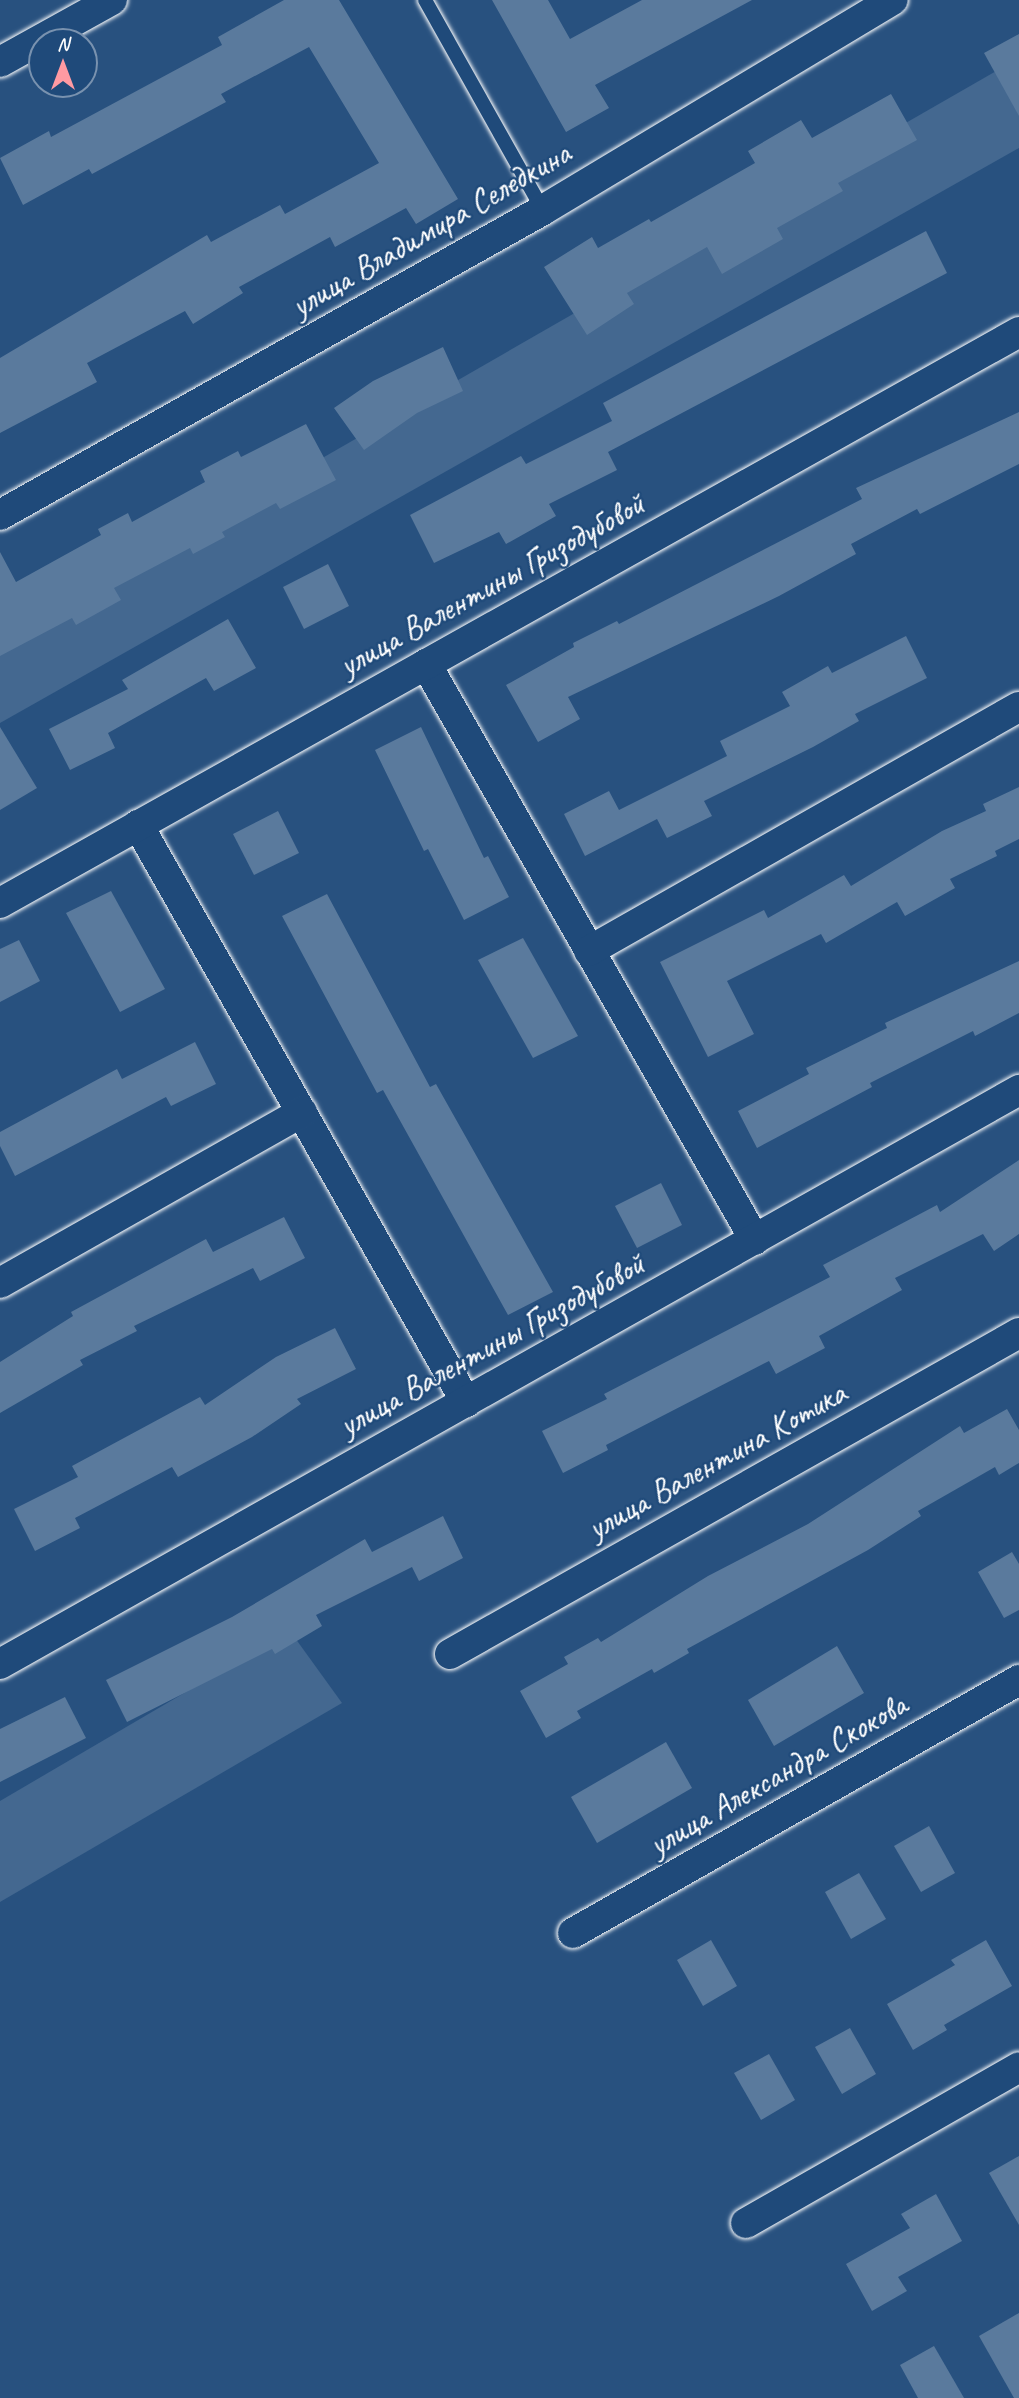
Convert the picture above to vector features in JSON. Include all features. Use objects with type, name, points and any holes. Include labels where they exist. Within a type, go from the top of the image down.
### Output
[{"type":"street","points":[[0,62],[111,0]]},
{"type":"street","name":"улица Владимира Селедкина","points":[[0,515],[543,210],[892,0]]},
{"type":"street","name":"улица Валентины Гризодубовой","points":[[0,903],[1019,332]]},
{"type":"street","points":[[426,664],[755,1240]]},
{"type":"street","points":[[589,951],[1019,707]]},
{"type":"street","points":[[138,825],[466,1402]]},
{"type":"street","name":"улица Валентины Гризодубовой","points":[[0,1664],[1019,1090]]},
{"type":"street","points":[[0,1283],[302,1112]]},
{"type":"street","name":"улица Валентина Котика","points":[[450,1654],[1019,1333]]},
{"type":"street","name":"улица Александра Скокова","points":[[573,1933],[1019,1680]]},
{"type":"street","points":[[746,2223],[1019,2067]]},
{"type":"lane","points":[[425,0],[543,210]]},
{"type":"shaded area","points":[[1019,58],[1019,148],[0,723],[0,643]]},
{"type":"shaded area","points":[[290,1631],[342,1703],[0,1902],[0,1801]]},
{"type":"building","points":[[284,0],[339,0],[458,199],[416,224],[406,208],[335,247],[330,237],[239,287],[243,293],[193,324],[185,311],[87,363],[97,382],[0,433],[0,358],[207,235],[211,242],[280,205],[285,214],[379,163],[309,47],[221,94],[226,102],[92,174],[89,169],[23,205],[0,158],[49,131],[51,137],[222,45],[218,37]]},
{"type":"building","points":[[492,0],[548,0],[570,39],[642,0],[752,0],[595,85],[609,108],[566,132]]},
{"type":"building","points":[[1019,34],[1019,116],[984,53]]},
{"type":"building","points":[[891,94],[917,140],[838,183],[843,191],[777,228],[783,239],[722,274],[707,247],[627,293],[634,304],[587,335],[544,267],[592,237],[598,248],[649,219],[651,222],[755,163],[748,151],[801,120],[812,138]]},
{"type":"building","points":[[926,231],[947,273],[608,452],[617,470],[549,504],[556,516],[506,544],[499,532],[434,563],[410,515],[521,456],[526,464],[612,421],[603,403]]},
{"type":"building","points":[[443,347],[463,391],[417,413],[364,450],[334,408],[373,381]]},
{"type":"building","points":[[1019,412],[1019,464],[920,514],[917,509],[851,544],[856,554],[779,596],[568,697],[580,719],[538,742],[506,685],[574,647],[573,643],[617,621],[619,624],[862,499],[856,488]]},
{"type":"building","points":[[306,424],[336,480],[280,509],[276,503],[222,532],[225,537],[193,554],[190,548],[114,588],[121,600],[76,625],[72,618],[0,656],[0,552],[16,582],[101,535],[98,529],[128,513],[132,522],[205,482],[200,471],[238,451],[241,457]]},
{"type":"building","points":[[328,564],[349,606],[304,629],[283,587]]},
{"type":"building","points":[[228,619],[256,668],[214,691],[206,678],[108,733],[115,748],[70,770],[49,729],[128,689],[122,680]]},
{"type":"building","points":[[906,636],[927,678],[855,714],[859,721],[813,747],[704,801],[712,816],[667,838],[657,819],[585,856],[564,814],[609,791],[619,810],[727,756],[720,741],[790,706],[782,692],[828,666],[832,673]]},
{"type":"building","points":[[0,727],[37,788],[0,810]]},
{"type":"building","points":[[421,727],[484,858],[488,856],[509,897],[464,920],[428,849],[424,851],[375,750]]},
{"type":"building","points":[[1019,787],[1019,839],[995,851],[997,856],[950,879],[955,888],[905,916],[897,902],[826,943],[821,934],[727,981],[754,1034],[708,1057],[660,962],[764,910],[768,918],[844,875],[851,886],[942,831],[986,811],[983,804]]},
{"type":"building","points":[[278,811],[299,853],[254,875],[233,834]]},
{"type":"building","points":[[111,891],[165,989],[120,1012],[66,913]]},
{"type":"building","points":[[327,894],[430,1087],[436,1084],[553,1292],[508,1315],[383,1090],[377,1093],[282,916]]},
{"type":"building","points":[[523,938],[578,1036],[533,1058],[478,960]]},
{"type":"building","points":[[19,940],[40,981],[0,1002],[0,949]]},
{"type":"building","points":[[1019,961],[1019,1013],[975,1036],[973,1031],[870,1083],[872,1087],[757,1148],[738,1111],[809,1074],[806,1068],[887,1028],[885,1023]]},
{"type":"building","points":[[195,1042],[216,1084],[171,1106],[166,1097],[15,1176],[0,1146],[0,1132],[117,1069],[122,1079]]},
{"type":"building","points":[[1019,1160],[1019,1234],[994,1251],[983,1234],[895,1278],[902,1290],[819,1336],[825,1348],[776,1374],[769,1361],[606,1445],[608,1450],[563,1473],[542,1431],[607,1399],[604,1394],[830,1277],[823,1265],[937,1205],[940,1212]]},
{"type":"building","points":[[661,1183],[682,1225],[637,1248],[615,1206]]},
{"type":"building","points":[[284,1217],[305,1258],[260,1281],[253,1268],[134,1326],[137,1331],[80,1360],[83,1365],[0,1413],[0,1362],[73,1316],[71,1312],[206,1239],[213,1252]]},
{"type":"building","points":[[335,1328],[356,1369],[297,1399],[301,1404],[252,1437],[178,1477],[172,1467],[75,1518],[80,1528],[35,1551],[14,1509],[78,1477],[72,1466],[200,1397],[205,1405],[276,1357]]},
{"type":"building","points":[[1007,1409],[1019,1430],[1019,1463],[999,1475],[995,1467],[918,1511],[921,1516],[868,1550],[687,1649],[689,1653],[654,1673],[652,1669],[577,1711],[581,1718],[546,1738],[520,1691],[568,1664],[564,1657],[598,1638],[601,1642],[708,1576],[808,1524],[960,1426],[964,1433]]},
{"type":"building","points":[[443,1516],[463,1558],[419,1581],[412,1567],[316,1615],[322,1626],[275,1654],[272,1649],[127,1722],[106,1680],[232,1617],[365,1539],[372,1552]]},
{"type":"building","points":[[1012,1552],[1019,1564],[1019,1610],[1004,1618],[978,1572]]},
{"type":"building","points":[[837,1646],[864,1693],[774,1746],[748,1700]]},
{"type":"building","points":[[65,1697],[86,1738],[0,1782],[0,1729]]},
{"type":"building","points":[[666,1742],[692,1788],[597,1843],[571,1797]]},
{"type":"building","points":[[929,1826],[955,1873],[921,1892],[894,1846]]},
{"type":"building","points":[[859,1873],[886,1919],[851,1939],[825,1892]]},
{"type":"building","points":[[711,1940],[737,1986],[703,2006],[677,1960]]},
{"type":"building","points":[[986,1940],[1012,1986],[944,2025],[947,2030],[913,2050],[887,2004],[955,1965],[951,1960]]},
{"type":"building","points":[[850,2028],[876,2074],[842,2094],[815,2047]]},
{"type":"building","points":[[769,2054],[795,2100],[761,2120],[734,2073]]},
{"type":"building","points":[[1019,2156],[1019,2225],[989,2173]]},
{"type":"building","points":[[936,2194],[962,2241],[898,2277],[907,2291],[872,2311],[846,2264],[910,2228],[901,2214]]},
{"type":"building","points":[[1019,2313],[1019,2398],[1014,2398],[979,2336]]},
{"type":"building","points":[[934,2346],[964,2398],[918,2398],[900,2365]]}]
